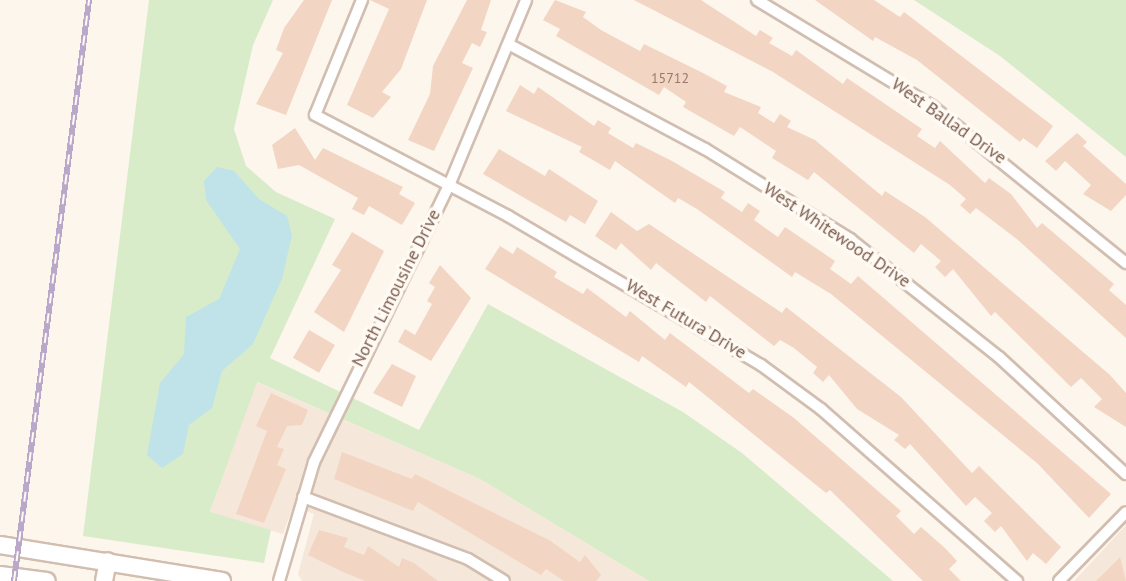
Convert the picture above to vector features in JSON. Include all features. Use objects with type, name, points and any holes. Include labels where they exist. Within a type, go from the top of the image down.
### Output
[{"type":"main road","points":[[0,545],[222,581]]},
{"type":"main road","points":[[104,581],[108,561]]},
{"type":"main road","points":[[0,575],[47,581]]},
{"type":"street","name":"West Futura Drive","points":[[362,0],[316,115],[450,183],[761,365],[821,409],[1017,581]]},
{"type":"street","name":"North Limousine Drive","points":[[279,581],[303,497],[363,351],[450,183],[512,46],[526,0]]},
{"type":"street","name":"West Ballad Drive","points":[[757,0],[932,106],[1126,262]]},
{"type":"street","name":"West Whitewood Drive","points":[[512,46],[705,149],[850,239],[999,357],[1126,474]]},
{"type":"street","points":[[303,497],[467,559],[504,581]]},
{"type":"street","points":[[1059,581],[1126,512]]},
{"type":"shaded area","points":[[256,382],[480,479],[649,581],[302,581],[298,574],[314,514],[293,507],[283,534],[210,513]]},
{"type":"shaded area","points":[[1126,525],[1126,581],[1074,581]]},
{"type":"green space","points":[[149,0],[273,0],[253,45],[234,129],[246,166],[276,192],[335,219],[270,358],[419,430],[488,304],[683,412],[742,453],[893,581],[649,581],[480,479],[257,382],[210,512],[271,530],[264,563],[83,536]]},
{"type":"green space","points":[[914,0],[1126,0],[1126,157],[1000,56]]},
{"type":"water","points":[[217,167],[234,171],[259,199],[287,216],[292,235],[282,279],[253,344],[222,371],[212,408],[189,425],[183,454],[162,468],[147,455],[160,383],[184,354],[186,317],[219,299],[240,249],[206,200],[204,181]]},
{"type":"building","points":[[304,0],[332,0],[286,115],[256,104],[283,53],[276,50],[284,28]]},
{"type":"building","points":[[370,0],[427,0],[401,69],[382,92],[391,97],[373,118],[347,105],[389,9]]},
{"type":"building","points":[[467,0],[491,0],[481,30],[487,32],[480,47],[472,43],[462,63],[473,68],[434,151],[408,140],[430,94],[433,66]]},
{"type":"building","points":[[555,0],[586,12],[583,17],[601,30],[640,51],[644,44],[727,86],[724,92],[761,107],[758,113],[774,123],[780,114],[791,121],[787,127],[815,140],[882,196],[885,191],[925,217],[1110,375],[1126,393],[1126,427],[1094,407],[1102,399],[1081,378],[1071,387],[995,312],[991,316],[953,269],[945,277],[935,267],[941,261],[921,244],[914,253],[814,172],[808,180],[772,158],[776,151],[740,127],[734,136],[683,107],[686,102],[664,87],[659,95],[556,36],[560,29],[543,20]]},
{"type":"building","points":[[634,0],[701,0],[756,36],[760,30],[773,38],[769,43],[792,56],[796,50],[843,84],[847,78],[922,129],[917,136],[935,148],[940,141],[985,183],[989,178],[1011,194],[1037,228],[1042,223],[1114,284],[1109,290],[1126,305],[1126,338],[1018,240],[976,208],[970,214],[960,205],[966,199],[950,185],[773,72]]},
{"type":"building","points":[[815,0],[874,0],[900,17],[904,12],[1053,126],[1037,148],[1023,138],[1020,142],[917,60],[875,37],[873,41]]},
{"type":"building","points":[[520,85],[534,94],[538,87],[594,126],[598,120],[611,128],[608,133],[633,148],[636,143],[672,161],[725,192],[721,198],[742,212],[748,203],[760,211],[754,220],[778,237],[785,227],[835,261],[830,269],[851,284],[858,276],[1111,494],[1089,518],[1038,464],[831,294],[795,272],[792,277],[697,209],[678,198],[675,203],[615,161],[610,170],[579,152],[582,147],[506,111]]},
{"type":"building","points":[[295,128],[315,160],[323,148],[403,187],[399,194],[415,203],[402,225],[369,206],[364,215],[352,209],[358,198],[299,165],[278,169],[272,145]]},
{"type":"building","points":[[1077,133],[1087,142],[1083,146],[1126,184],[1126,195],[1111,211],[1083,194],[1091,185],[1065,161],[1056,171],[1045,161]]},
{"type":"building","points":[[499,149],[545,176],[549,169],[598,201],[585,224],[570,215],[566,222],[483,174]]},
{"type":"building","points":[[611,212],[637,231],[649,224],[782,313],[786,307],[901,397],[972,473],[979,466],[1061,547],[1046,564],[1033,553],[1027,561],[1001,526],[995,532],[984,521],[992,513],[975,497],[966,506],[910,444],[905,449],[894,440],[899,435],[857,409],[829,375],[823,382],[813,373],[817,367],[794,348],[780,340],[774,346],[710,296],[706,302],[656,263],[651,270],[621,243],[616,250],[595,236]]},
{"type":"building","points":[[352,232],[384,251],[344,332],[314,312],[341,270],[332,265]]},
{"type":"building","points":[[500,246],[513,254],[517,247],[557,272],[554,277],[583,294],[587,288],[626,317],[630,311],[665,340],[670,333],[749,393],[753,389],[794,418],[901,511],[896,516],[914,534],[921,527],[946,549],[957,561],[949,569],[961,581],[923,581],[830,490],[826,493],[689,382],[686,387],[642,356],[639,362],[485,269]]},
{"type":"building","points":[[440,265],[471,298],[431,361],[398,342],[405,329],[415,335],[432,304],[427,301],[435,287],[429,283]]},
{"type":"building","points":[[309,330],[335,345],[319,373],[293,358]]},
{"type":"building","points":[[392,364],[416,376],[402,407],[373,393]]},
{"type":"building","points":[[271,393],[308,410],[302,425],[287,426],[277,447],[284,449],[277,465],[286,469],[264,523],[236,514],[267,431],[256,426]]},
{"type":"building","points":[[342,452],[412,479],[415,474],[549,540],[580,562],[585,555],[601,575],[596,581],[564,581],[546,569],[541,575],[418,502],[413,511],[334,479]]},
{"type":"building","points":[[319,530],[348,538],[344,547],[364,555],[368,546],[399,567],[402,558],[414,563],[438,581],[365,581],[343,572],[308,555]]},
{"type":"building","points":[[1120,557],[1126,581],[1096,581]]},
{"type":"railway","points":[[14,581],[89,0]]}]
